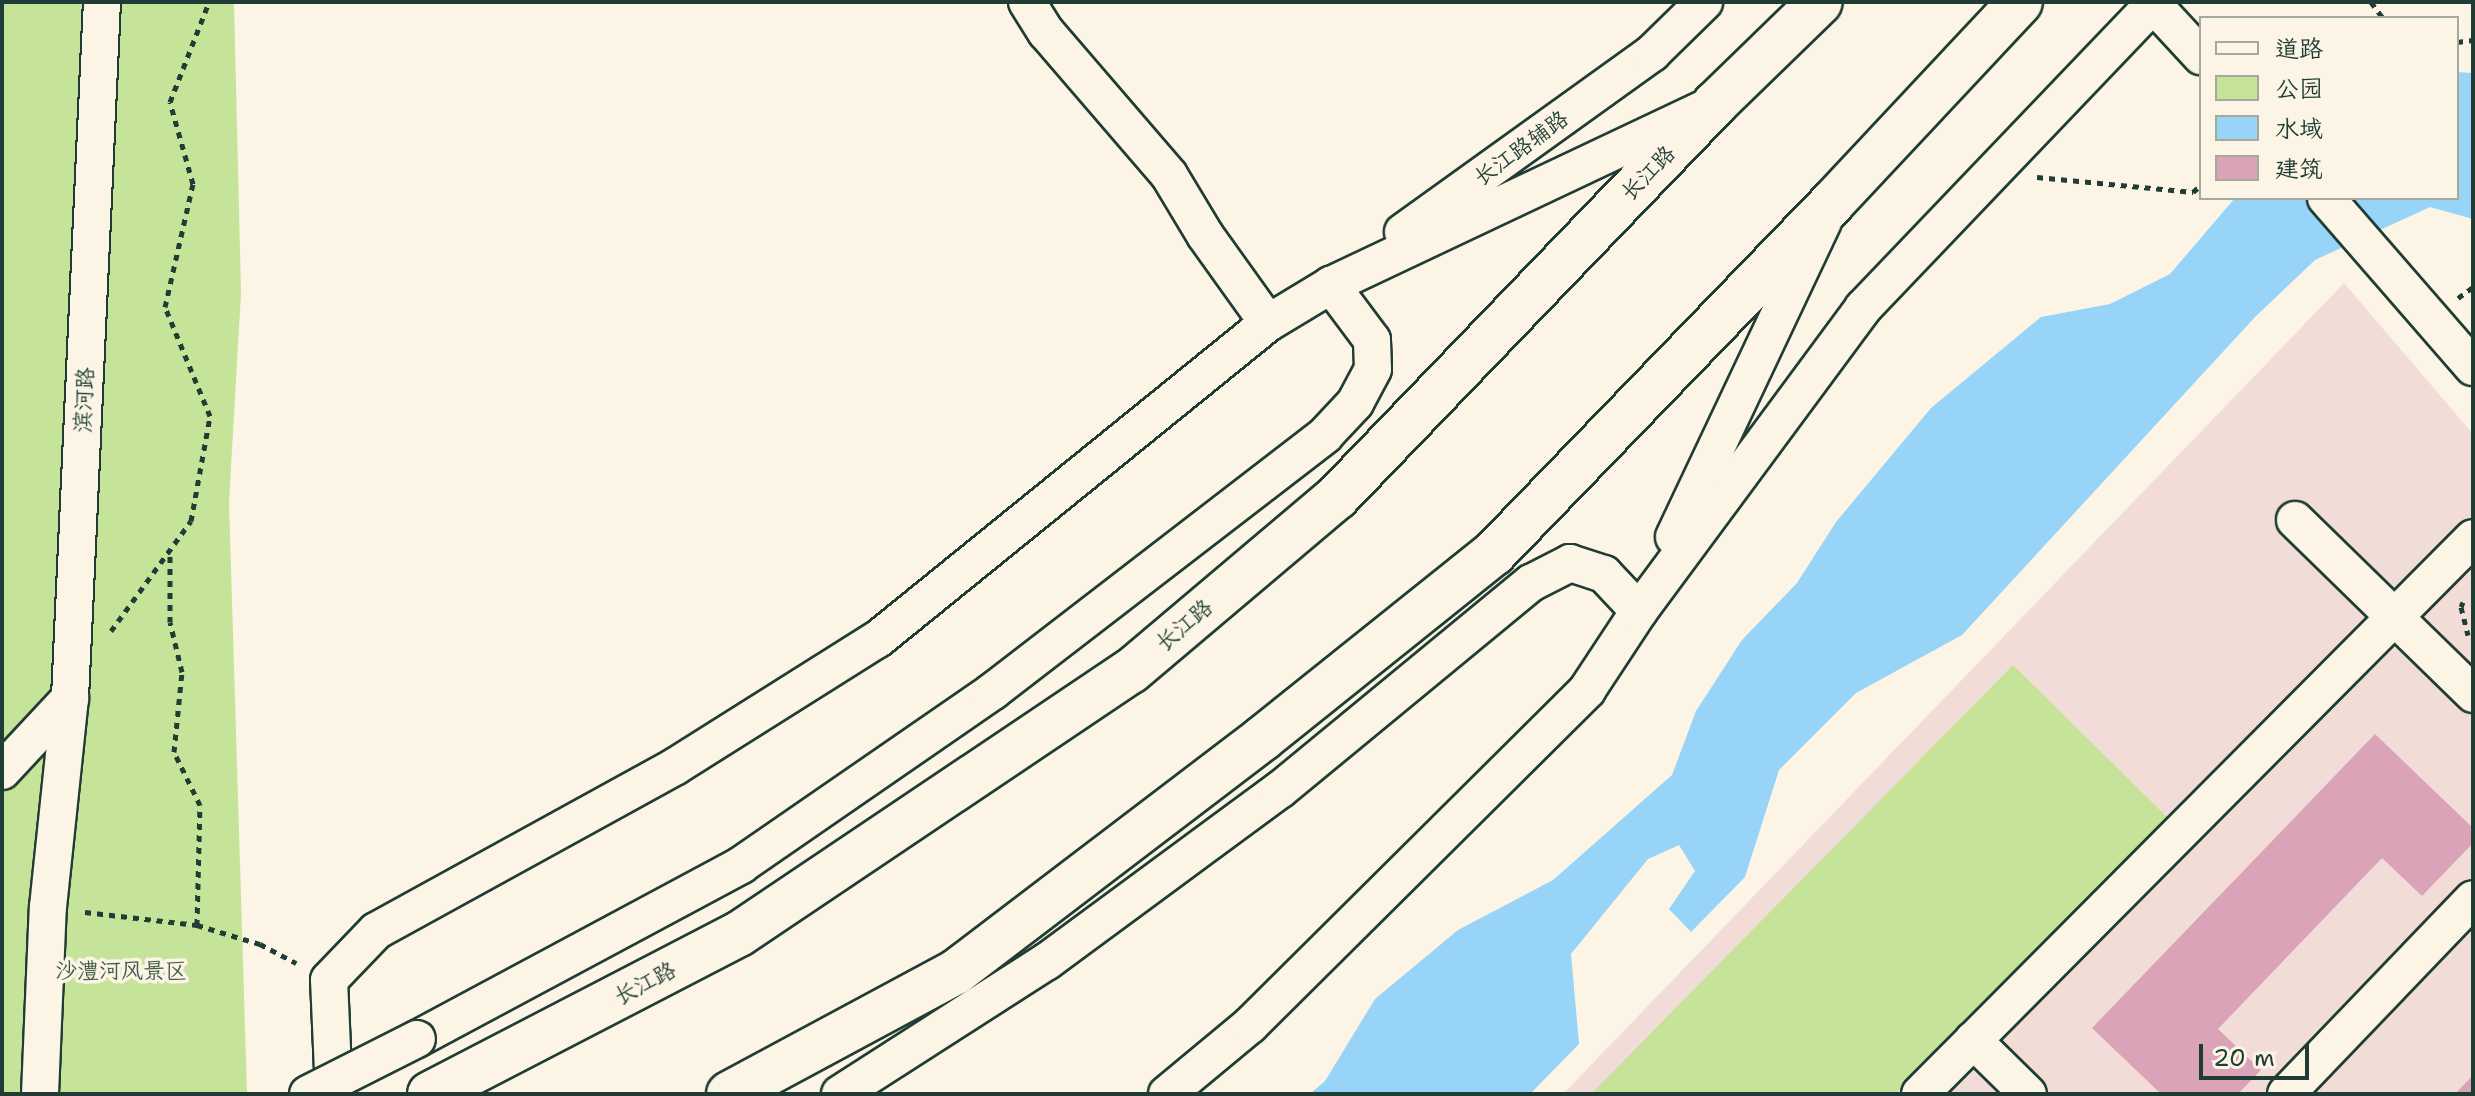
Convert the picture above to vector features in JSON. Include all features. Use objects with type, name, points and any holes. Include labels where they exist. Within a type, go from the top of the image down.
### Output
[{"type":"main road","name":"长江路","points":[[430,1094],[739,934],[1131,671],[1337,497],[1715,104],[1820,2]]},
{"type":"main road","points":[[729,1094],[956,972],[1263,738],[1494,553],[1832,203],[2020,2]]},
{"type":"street","name":"滨河路","points":[[40,1094],[48,907],[70,690],[102,2]]},
{"type":"street","points":[[1027,2],[1046,32],[1169,175],[1205,235],[1268,323]]},
{"type":"street","name":"长江路辅路","points":[[1331,285],[1652,53],[1704,2]]},
{"type":"street","points":[[1167,1094],[1250,1025],[1587,690],[1639,611],[1863,308],[2153,3],[2199,54]]},
{"type":"street","points":[[334,1094],[329,980],[376,931],[676,766],[878,639],[1268,323],[1331,285],[1715,104]]},
{"type":"street","points":[[2328,200],[2473,367]]},
{"type":"street","points":[[1639,611],[1832,203]]},
{"type":"street","points":[[308,1094],[741,865],[993,691],[1325,435],[1355,403],[1373,369],[1372,340],[1331,285]]},
{"type":"street","points":[[2295,520],[2473,694]]},
{"type":"street","points":[[1920,1094],[2473,538]]},
{"type":"street","points":[[840,1094],[1046,962],[1268,798],[1531,583],[1570,563],[1604,574],[1639,611]]},
{"type":"street","points":[[2,771],[70,690]]},
{"type":"street","points":[[2286,1094],[2473,899]]},
{"type":"street","points":[[1973,1040],[2028,1094]]},
{"type":"path","points":[[70,690],[191,521],[210,416],[165,307],[193,184],[170,102],[209,2]]},
{"type":"path","points":[[1992,173],[2193,192],[2199,187]]},
{"type":"path","points":[[170,550],[170,622],[182,672],[174,752],[200,805],[197,925]]},
{"type":"path","points":[[2466,595],[2461,607],[2469,639],[2473,642]]},
{"type":"path","points":[[48,907],[197,925],[260,944],[329,980]]},
{"type":"shaded area","points":[[2344,283],[2473,434],[2473,1094],[1563,1094]]},
{"type":"green space","name":"沙澧河风景区","points":[[2,2],[234,2],[241,293],[229,502],[247,1094],[2,1094]]},
{"type":"green space","points":[[2013,665],[2167,817],[1895,1094],[1591,1094]]},
{"type":"water","points":[[2459,72],[2473,73],[2473,219],[2430,207],[2315,260],[2256,316],[1962,635],[1856,693],[1779,770],[1745,877],[1691,932],[1669,909],[1695,871],[1679,845],[1648,859],[1571,954],[1579,1044],[1530,1094],[1310,1094],[1325,1081],[1375,999],[1458,930],[1553,880],[1672,775],[1696,711],[1742,640],[1797,583],[1836,522],[1931,408],[2041,317],[2110,304],[2170,274],[2233,200],[2459,200]]},
{"type":"building","points":[[2375,734],[2473,828],[2473,843],[2422,896],[2382,858],[2218,1029],[2261,1070],[2238,1094],[2161,1094],[2092,1028]]},
{"type":"building","points":[[2473,1075],[2473,1094],[2455,1094]]}]
